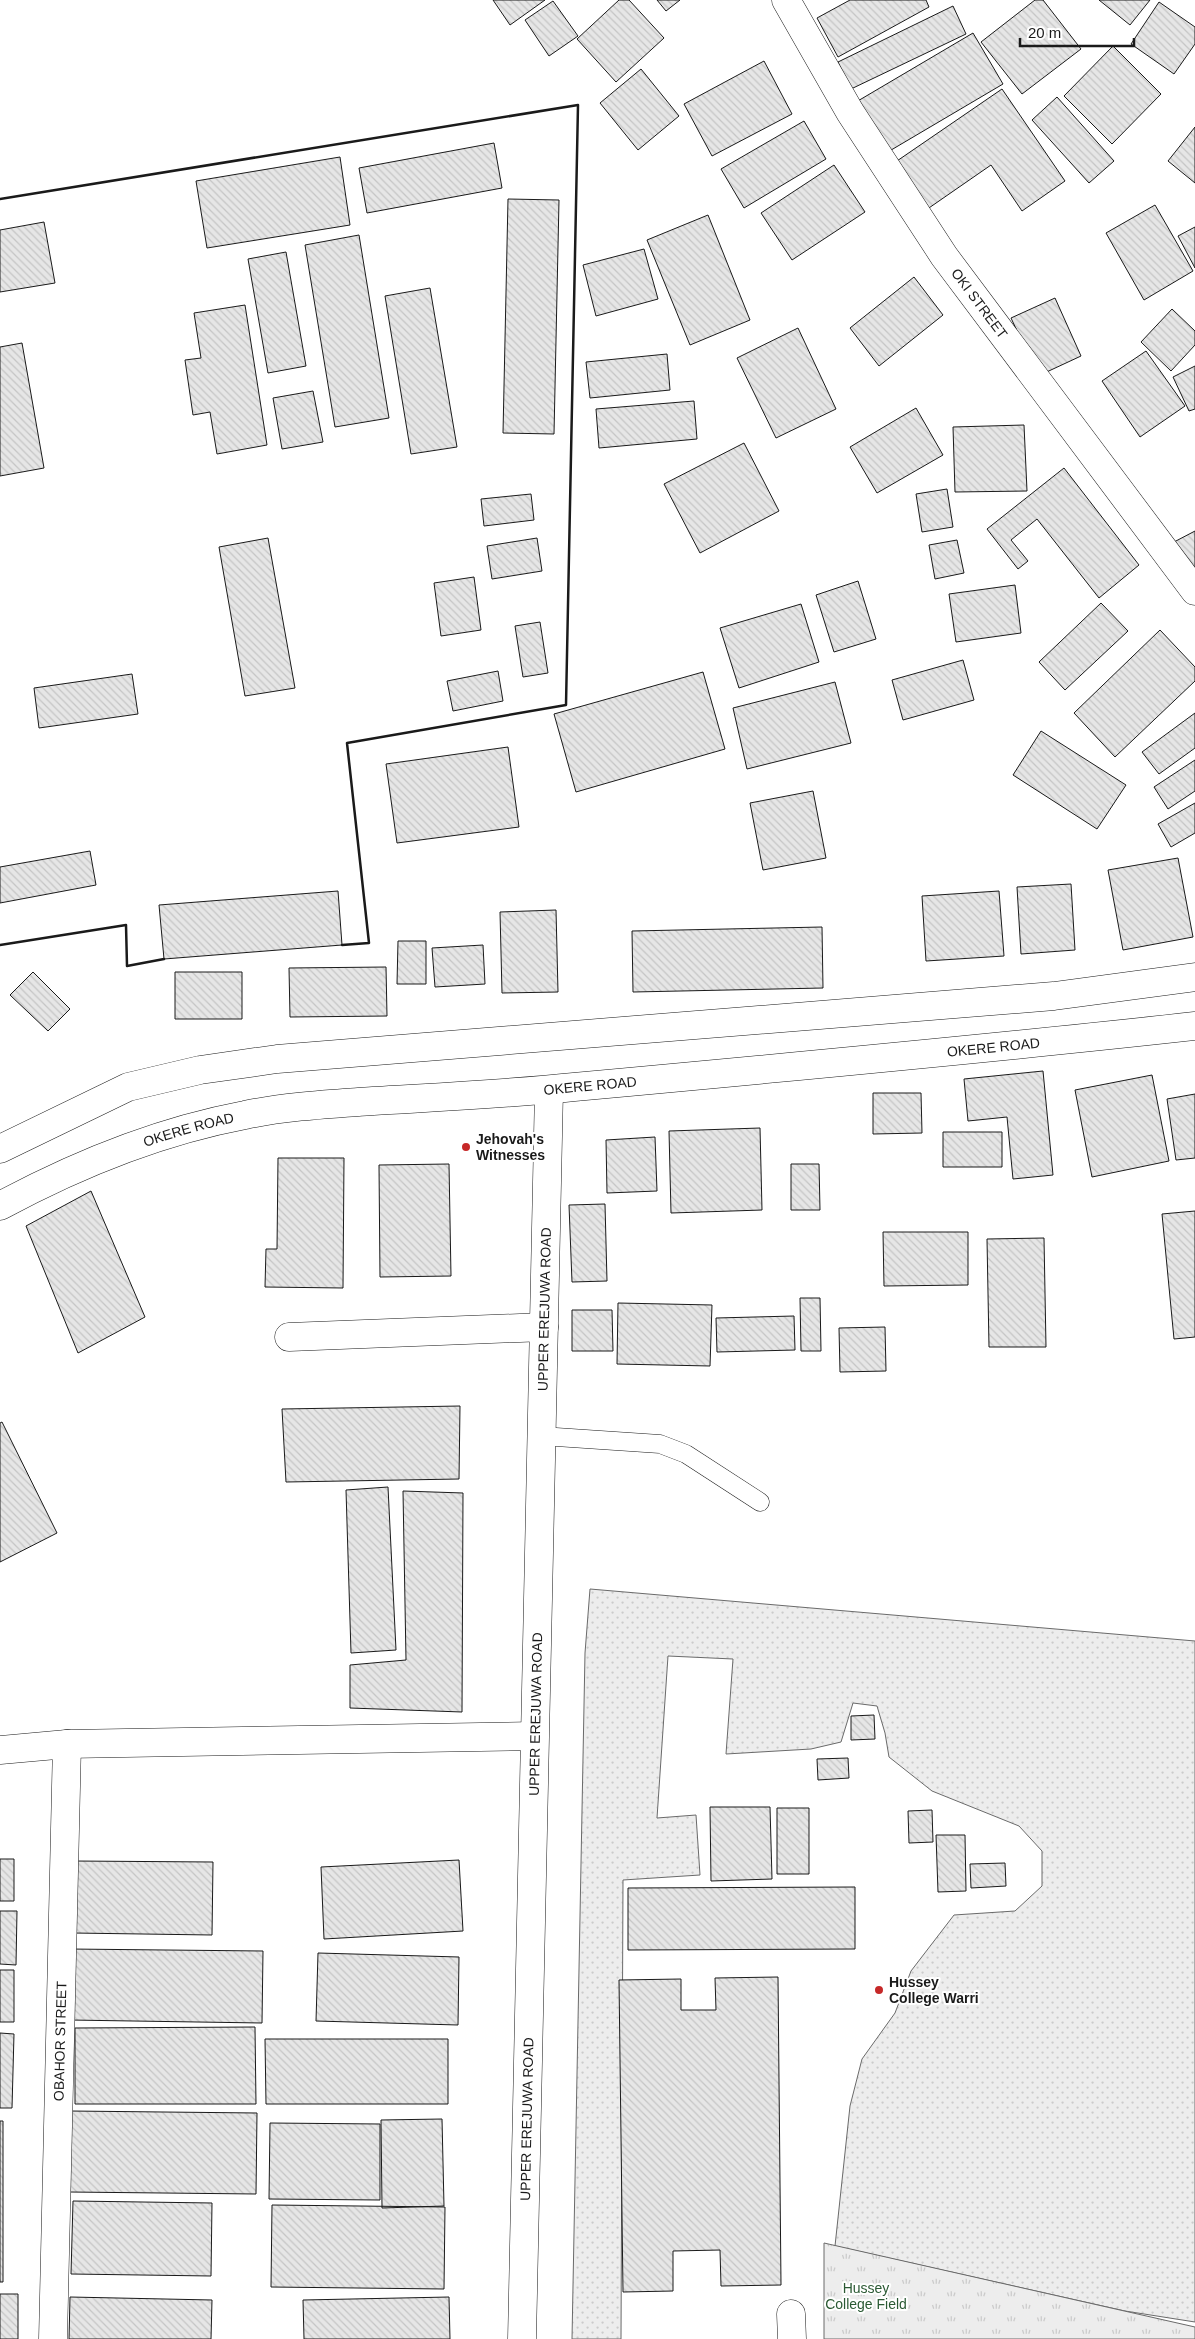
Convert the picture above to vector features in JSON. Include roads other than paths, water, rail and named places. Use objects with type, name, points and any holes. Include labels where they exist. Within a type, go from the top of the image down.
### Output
[{"type":"street","name":"OKI STREET","points":[[786,0],[850,112],[944,256],[1195,591]]},
{"type":"street","points":[[0,1149],[128,1087],[200,1070],[277,1059],[1054,996],[1195,977]]},
{"type":"street","name":"OKERE ROAD","points":[[0,1206],[58,1178],[162,1136],[246,1114],[323,1105],[550,1090],[1052,1042],[1195,1026]]},
{"type":"street","name":"UPPER EREJUWA ROAD","points":[[522,2339],[534,1736],[550,1090]]},
{"type":"street","points":[[289,1337],[544,1327]]},
{"type":"street","points":[[0,1750],[67,1744],[534,1736]]},
{"type":"street","name":"OBAHOR STREET","points":[[53,2339],[67,1744]]},
{"type":"lane","points":[[541,1436],[660,1444],[686,1454],[760,1502]]},
{"type":"place","name":"Jehovah's Witnesses","points":[[466,1147]]},
{"type":"place","name":"Hussey College Warri","points":[[879,1990]]},
{"type":"park label","name":"Hussey College Field","points":[[866,2296]]}]
